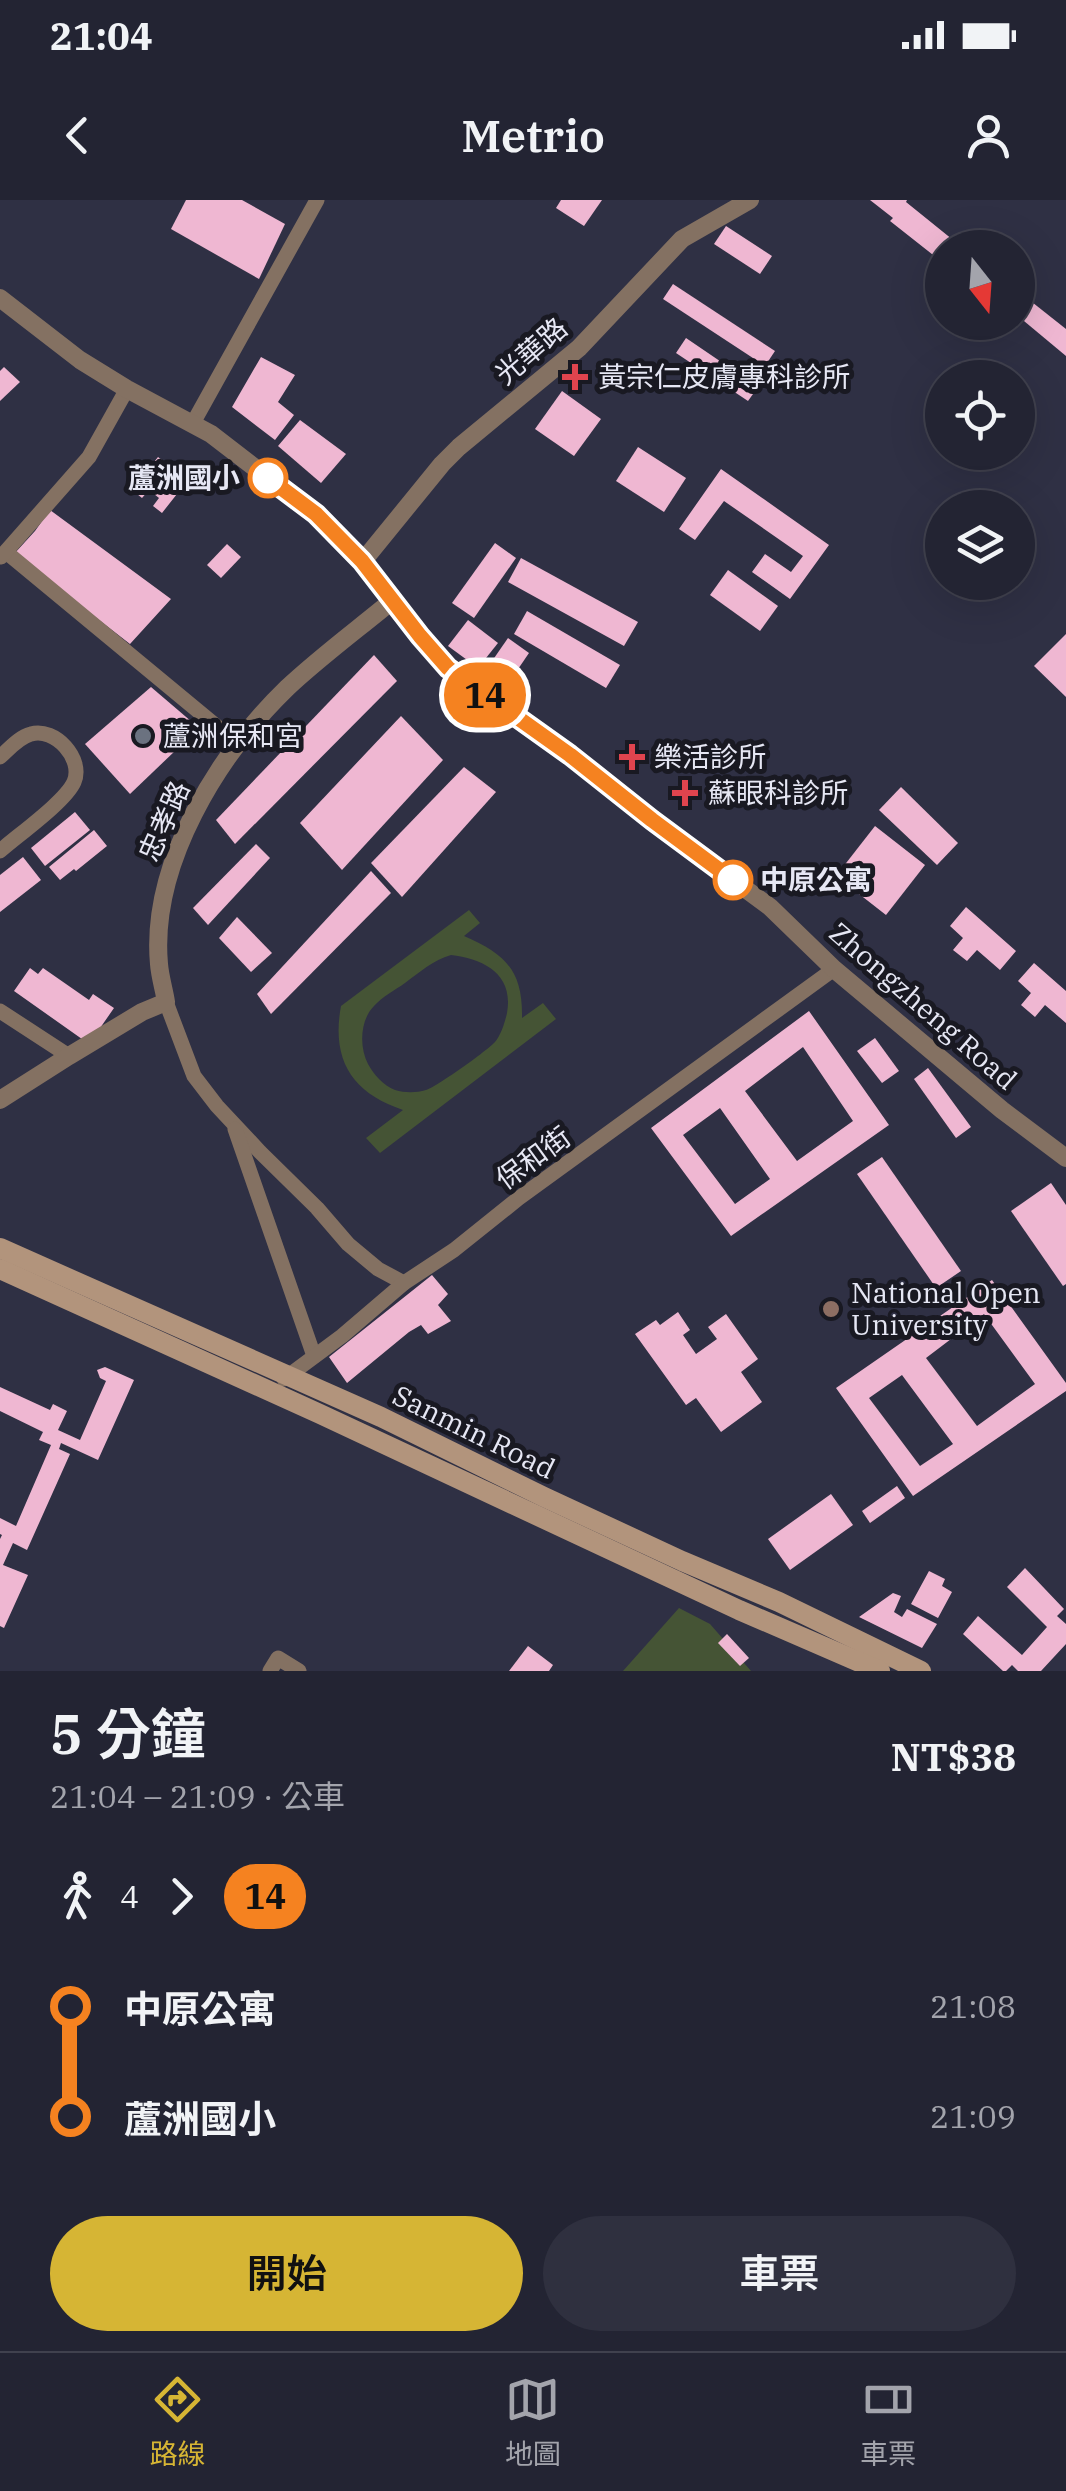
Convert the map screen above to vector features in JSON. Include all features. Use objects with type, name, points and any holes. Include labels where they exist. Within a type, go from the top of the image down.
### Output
[{"type":"main road","name":"Sanmin Road","points":[[0,1248],[380,1417],[921,1671]]},
{"type":"main road","name":"Sanmin Road","points":[[0,1269],[880,1671]]},
{"type":"street","points":[[193,423],[317,200]]},
{"type":"street","name":"光華路","points":[[362,561],[451,455],[579,348],[682,239],[750,200]]},
{"type":"street","name":"Zhongzheng Road","points":[[0,298],[80,360],[211,434],[316,514],[362,561],[448,668],[770,907],[834,970],[1002,1110],[1066,1158]]},
{"type":"street","points":[[128,389],[89,457],[3,555],[238,744]]},
{"type":"street","name":"忠孝路","points":[[394,600],[287,688],[225,758],[192,817],[168,876],[160,920],[159,964],[166,1002],[194,1076],[348,1244],[378,1270],[404,1283]]},
{"type":"street","points":[[0,756],[22,738],[46,732],[66,746],[77,770],[74,784],[64,796],[0,851]]},
{"type":"street","name":"保和街","points":[[266,1391],[342,1336],[404,1283],[834,970]]},
{"type":"street","points":[[0,1100],[142,1012],[166,1002]]},
{"type":"street","points":[[0,1010],[68,1056]]},
{"type":"street","name":"忠孝路","points":[[232,1121],[314,1356]]},
{"type":"street","points":[[270,1671],[278,1658],[298,1671]]},
{"type":"green space","points":[[469,910],[480,923],[464,936],[501,957],[509,966],[519,987],[522,1018],[543,1003],[556,1019],[380,1153],[366,1138],[403,1110],[370,1094],[349,1072],[339,1043],[341,1006]],"holes":[[[451,955],[475,960],[501,979],[508,999],[499,1036],[483,1053],[431,1088],[410,1092],[391,1088],[376,1076],[365,1057],[362,1034],[369,1012],[432,963]]]},
{"type":"green space","points":[[679,1608],[710,1624],[751,1671],[623,1671]]},
{"type":"building","points":[[186,200],[242,200],[285,224],[259,279],[171,229]]},
{"type":"building","points":[[561,200],[602,200],[584,226],[556,208]]},
{"type":"building","points":[[870,200],[907,200],[941,230],[925,230],[925,249],[890,221],[893,218]]},
{"type":"building","points":[[726,226],[772,256],[760,274],[714,244]]},
{"type":"building","points":[[673,284],[775,351],[765,366],[663,299]]},
{"type":"building","points":[[1035,304],[1066,329],[1066,356],[1035,330]]},
{"type":"building","points":[[686,338],[758,387],[748,401],[676,353]]},
{"type":"building","points":[[261,357],[295,375],[278,402],[294,415],[275,440],[232,407]]},
{"type":"building","points":[[4,367],[20,382],[0,401],[0,371]]},
{"type":"building","points":[[562,391],[601,419],[574,456],[535,429]]},
{"type":"building","points":[[300,420],[346,454],[321,483],[278,446]]},
{"type":"building","points":[[638,447],[686,478],[664,512],[616,481]]},
{"type":"building","points":[[158,457],[188,480],[162,513],[153,506],[159,498],[149,490],[142,498],[132,490]]},
{"type":"building","points":[[721,469],[829,545],[790,599],[752,572],[765,554],[791,572],[803,556],[724,501],[695,540],[679,529]]},
{"type":"building","points":[[50,510],[171,599],[130,644],[14,554]]},
{"type":"building","points":[[495,543],[516,558],[474,618],[452,603]]},
{"type":"building","points":[[227,544],[241,557],[221,578],[207,565]]},
{"type":"building","points":[[521,558],[638,622],[624,646],[508,582]]},
{"type":"building","points":[[728,570],[778,606],[760,631],[710,595]]},
{"type":"building","points":[[527,611],[620,665],[606,688],[514,634]]},
{"type":"building","points":[[468,620],[498,643],[478,668],[448,646]]},
{"type":"building","points":[[1066,634],[1066,697],[1034,666]]},
{"type":"building","points":[[508,638],[529,653],[503,691],[481,677]]},
{"type":"building","points":[[374,655],[397,681],[235,844],[216,820]]},
{"type":"building","name":"蘆洲保和宮","points":[[151,687],[199,728],[130,794],[85,744]]},
{"type":"building","points":[[401,716],[443,760],[342,870],[300,823]]},
{"type":"building","points":[[464,767],[496,792],[402,897],[371,863]]},
{"type":"building","points":[[901,787],[958,843],[937,865],[879,810]]},
{"type":"building","points":[[75,812],[90,830],[45,866],[31,848]]},
{"type":"building","points":[[875,826],[925,865],[886,915],[836,876]]},
{"type":"building","points":[[94,830],[107,846],[60,880],[49,867]]},
{"type":"building","points":[[256,844],[270,858],[208,925],[193,908]]},
{"type":"building","points":[[23,857],[41,880],[0,912],[0,875]]},
{"type":"building","points":[[371,871],[391,893],[271,1014],[257,994]]},
{"type":"building","points":[[966,907],[1016,951],[1000,970],[977,950],[967,961],[953,950],[963,938],[950,926]]},
{"type":"building","points":[[237,917],[272,953],[251,972],[219,938]]},
{"type":"building","points":[[1034,963],[1066,991],[1066,1023],[1045,1005],[1035,1017],[1021,1005],[1031,993],[1018,981]]},
{"type":"building","points":[[30,968],[38,974],[43,968],[89,1000],[93,994],[114,1008],[89,1044],[14,991]]},
{"type":"building","points":[[809,1011],[889,1125],[731,1236],[651,1128]],"holes":[[[803,1047],[853,1121],[797,1161],[745,1091]],[[720,1108],[770,1179],[735,1204],[683,1135]]]},
{"type":"building","points":[[875,1038],[899,1071],[882,1083],[857,1051]]},
{"type":"building","points":[[928,1068],[971,1127],[956,1138],[914,1079]]},
{"type":"building","points":[[882,1157],[961,1271],[936,1288],[857,1174]]},
{"type":"building","points":[[1051,1183],[1066,1205],[1063,1286],[1011,1211]]},
{"type":"building","points":[[432,1275],[448,1294],[438,1305],[451,1321],[428,1334],[421,1325],[409,1332],[347,1383],[329,1357]]},
{"type":"building","points":[[992,1280],[1066,1383],[1066,1391],[913,1496],[836,1388]],"holes":[[[984,1314],[1035,1384],[977,1426],[926,1358]],[[902,1375],[953,1444],[920,1466],[869,1398]]]},
{"type":"building","points":[[678,1312],[690,1330],[683,1335],[696,1354],[717,1339],[708,1327],[726,1314],[758,1359],[741,1372],[762,1402],[721,1432],[696,1398],[686,1405],[635,1334],[656,1320],[660,1325]]},
{"type":"building","points":[[105,1367],[134,1380],[98,1460],[61,1443],[59,1449],[70,1454],[27,1550],[13,1543],[3,1565],[28,1575],[4,1628],[0,1626],[0,1518],[16,1526],[51,1445],[39,1440],[43,1432],[0,1411],[0,1387],[50,1410],[53,1404],[67,1411],[58,1430],[80,1440],[106,1381],[97,1370]]},
{"type":"building","points":[[897,1486],[905,1498],[870,1523],[862,1511]]},
{"type":"building","points":[[831,1494],[853,1525],[790,1570],[768,1539]]},
{"type":"building","points":[[1025,1568],[1064,1609],[1057,1616],[1066,1624],[1066,1644],[1041,1671],[1018,1671],[1012,1665],[1003,1671],[963,1634],[978,1616],[1022,1655],[1047,1627],[1007,1587]]},
{"type":"building","points":[[929,1571],[945,1579],[942,1586],[952,1592],[938,1618],[911,1604]]},
{"type":"building","points":[[893,1593],[901,1596],[894,1612],[902,1617],[907,1609],[937,1624],[922,1648],[859,1617]]},
{"type":"building","points":[[727,1634],[749,1658],[740,1666],[718,1643]]},
{"type":"building","points":[[528,1646],[553,1665],[549,1671],[509,1671]]},
{"type":"bus line","name":"14","points":[[268,478],[316,514],[362,561],[448,668],[570,755],[733,880]]},
{"type":"place","name":"黃宗仁皮膚專科診所","points":[[575,377]]},
{"type":"place","name":"蘆洲國小","points":[[268,478]]},
{"type":"place","name":"蘆洲保和宮","points":[[143,736]]},
{"type":"place","name":"樂活診所","points":[[632,757]]},
{"type":"place","name":"蘇眼科診所","points":[[685,793]]},
{"type":"place","name":"中原公寓","points":[[733,880]]},
{"type":"place","name":"National Open University","points":[[831,1309]]}]
